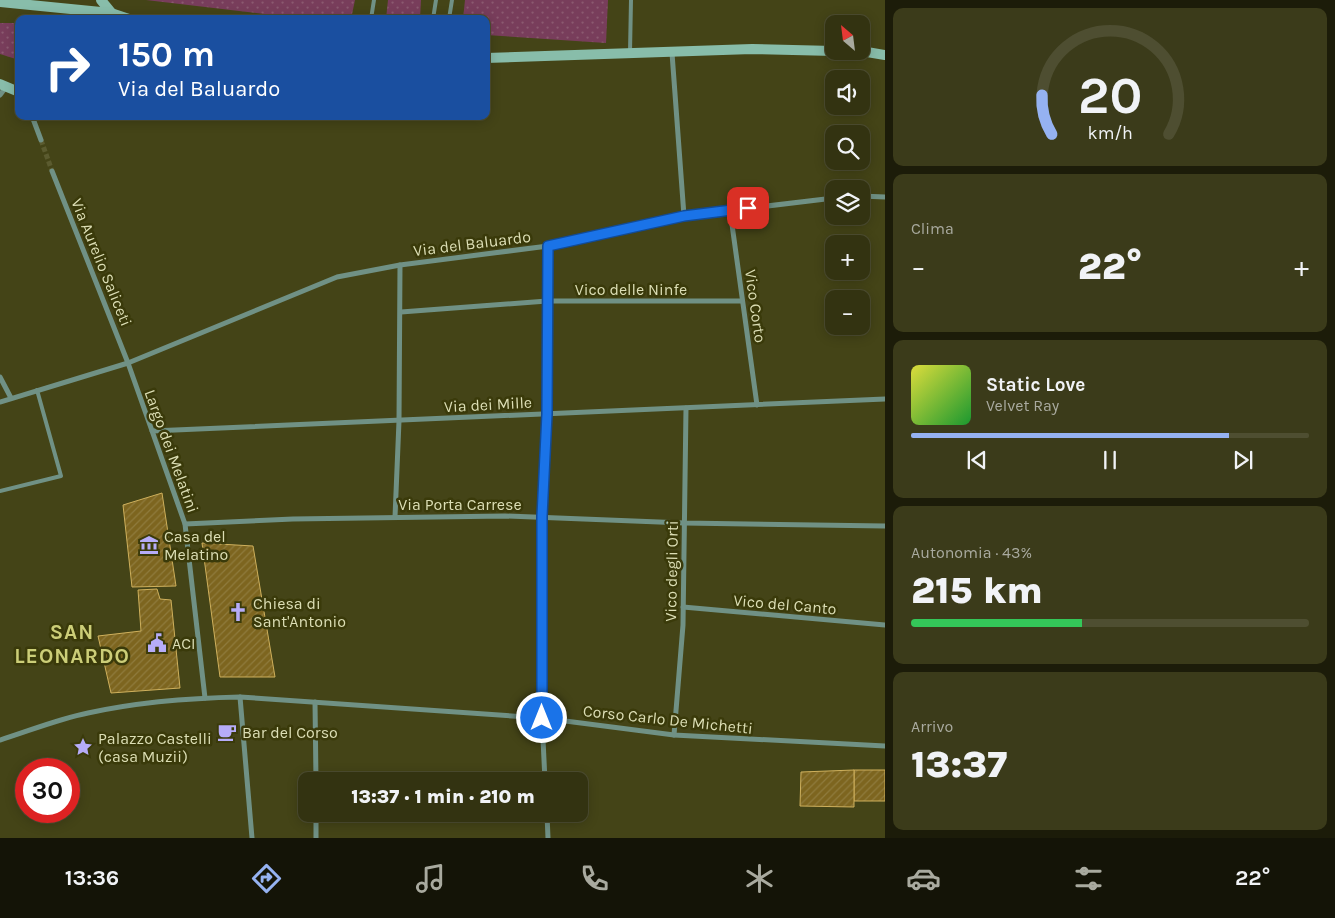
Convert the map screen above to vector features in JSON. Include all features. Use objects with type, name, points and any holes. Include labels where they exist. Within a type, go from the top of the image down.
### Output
[{"type":"street","points":[[101,0],[113,15]]},
{"type":"street","points":[[0,2],[106,15]]},
{"type":"street","points":[[490,58],[752,49],[825,51]]},
{"type":"street","points":[[870,52],[885,55]]},
{"type":"street","points":[[672,53],[684,216]]},
{"type":"street","points":[[2,89],[15,91]]},
{"type":"street","points":[[34,120],[41,140]]},
{"type":"street","name":"Via Aurelio Saliceti","points":[[52,171],[128,363]]},
{"type":"street","points":[[870,197],[885,198]]},
{"type":"street","name":"Via del Baluardo","points":[[0,402],[128,363],[337,277],[400,265],[548,246],[684,216],[825,199]]},
{"type":"street","name":"Vico Corto","points":[[730,210],[757,405]]},
{"type":"street","points":[[545,772],[542,718],[542,516],[547,414],[548,246]]},
{"type":"street","points":[[395,517],[399,420],[400,265]]},
{"type":"street","name":"Vico delle Ninfe","points":[[400,312],[547,301],[742,301]]},
{"type":"street","name":"Largo dei Melatini","points":[[128,363],[185,524],[205,698]]},
{"type":"street","points":[[0,377],[11,398]]},
{"type":"street","name":"Via dei Mille","points":[[152,432],[885,399]]},
{"type":"street","name":"Vico degli Orti","points":[[674,735],[683,608],[686,408]]},
{"type":"street","name":"Via Porta Carrese","points":[[185,524],[293,519],[542,516],[684,524],[885,526]]},
{"type":"street","name":"Vico del Canto","points":[[683,608],[885,624]]},
{"type":"street","points":[[240,697],[252,838]]},
{"type":"street","name":"Corso Carlo De Michetti","points":[[0,740],[86,713],[126,705],[240,697],[542,718],[674,735],[885,746]]},
{"type":"street","points":[[315,702],[316,772]]},
{"type":"street","points":[[316,822],[316,838]]},
{"type":"street","points":[[547,822],[548,838]]},
{"type":"lane","points":[[372,15],[374,0]]},
{"type":"lane","points":[[434,15],[436,0]]},
{"type":"lane","points":[[450,15],[452,0]]},
{"type":"lane","points":[[630,54],[631,0]]},
{"type":"lane","points":[[0,490],[61,476],[37,390]]},
{"type":"shaded area","points":[[146,0],[355,0],[352,15],[272,15]]},
{"type":"shaded area","points":[[388,0],[421,0],[420,15],[386,15]]},
{"type":"shaded area","points":[[465,0],[608,0],[606,43],[490,35],[490,15],[463,15]]},
{"type":"shaded area","points":[[0,23],[15,23],[15,59],[0,54]]},
{"type":"building","name":"Casa del Melatino","points":[[162,493],[176,586],[132,587],[123,505]]},
{"type":"building","name":"Chiesa di Sant'Antonio","points":[[202,543],[253,546],[275,677],[220,677]]},
{"type":"building","points":[[157,589],[160,599],[171,600],[180,688],[111,693],[98,636],[141,631],[138,590]]},
{"type":"building","points":[[854,770],[885,770],[885,801],[854,801]]},
{"type":"building","points":[[854,770],[854,807],[800,806],[801,772]]},
{"type":"tunnel","points":[[41,140],[52,171]]},
{"type":"place","name":"Casa del Melatino","points":[[149,545]]},
{"type":"place","name":"Chiesa di Sant'Antonio","points":[[238,612]]},
{"type":"place","name":"ACI","points":[[157,643]]},
{"type":"place","name":"Bar del Corso","points":[[227,732]]},
{"type":"place","name":"Palazzo Castelli (casa Muzii)","points":[[83,747]]},
{"type":"district","name":"SAN LEONARDO","points":[[72,644]]},
{"type":"route","points":[[542,718],[542,516],[547,414],[548,246],[684,216],[748,208]]}]
